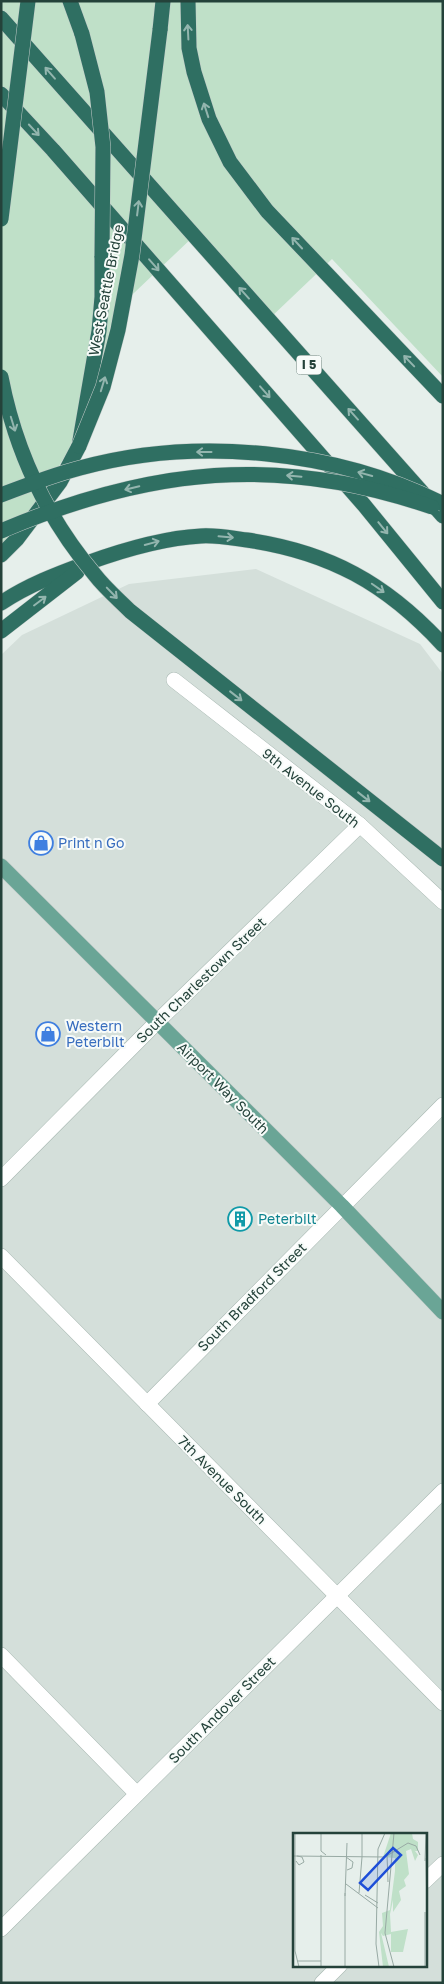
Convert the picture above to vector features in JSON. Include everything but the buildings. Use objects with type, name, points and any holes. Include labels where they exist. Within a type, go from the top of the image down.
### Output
[{"type":"highway","points":[[1,220],[28,1]]},
{"type":"highway","points":[[70,1],[82,34],[96,92],[103,147],[102,297],[99,331],[79,446]]},
{"type":"highway","name":"West Seattle Bridge","points":[[1,555],[17,539],[60,482],[79,446],[103,387],[118,330],[132,255],[163,1]]},
{"type":"highway","points":[[188,1],[188,30],[192,63],[209,120],[230,162],[250,190],[286,232],[443,396]]},
{"type":"highway","name":"I 5","points":[[1,18],[443,516]]},
{"type":"highway","points":[[1,94],[364,505],[443,602]]},
{"type":"highway","points":[[1,377],[22,454],[41,496],[63,534],[95,576],[137,617],[443,859]]},
{"type":"highway","points":[[1,495],[66,472],[102,462],[157,454],[219,452],[258,453],[336,466],[411,488],[443,504]]},
{"type":"highway","points":[[1,531],[48,512],[106,494],[170,480],[243,474],[303,476],[356,485],[394,494],[443,511]]},
{"type":"highway","points":[[1,603],[34,584],[93,561],[161,541],[201,536],[228,537],[282,545],[330,562],[373,584],[409,612],[443,645]]},
{"type":"highway","points":[[1,631],[93,561]]},
{"type":"main road","name":"Airport Way South","points":[[1,866],[342,1206],[443,1312]]},
{"type":"street","name":"9th Avenue South","points":[[174,680],[360,825],[443,902]]},
{"type":"street","name":"South Charlestown Street","points":[[1,1179],[156,1022],[360,825]]},
{"type":"street","name":"South Bradford Street","points":[[147,1404],[443,1104]]},
{"type":"street","name":"7th Avenue South","points":[[1,1256],[443,1703]]},
{"type":"street","name":"South Andover Street","points":[[1,1928],[443,1491]]},
{"type":"street","points":[[1,1655],[137,1794]]},
{"type":"street","points":[[426,1880],[443,1864]]},
{"type":"street","points":[[322,1983],[339,1966]]},
{"type":"shaded area","points":[[256,569],[420,644],[443,674],[443,1983],[1,1983],[1,655],[22,635],[129,584]]},
{"type":"green space","points":[[1,1],[443,1],[443,377],[332,259],[269,319],[195,235],[114,312],[98,379],[68,451],[24,524],[1,549]]},
{"type":"place","name":"Print n Go","points":[[41,843]]},
{"type":"place","name":"Western Peterbilt","points":[[48,1034]]},
{"type":"place","name":"Peterbilt","points":[[240,1219]]}]
